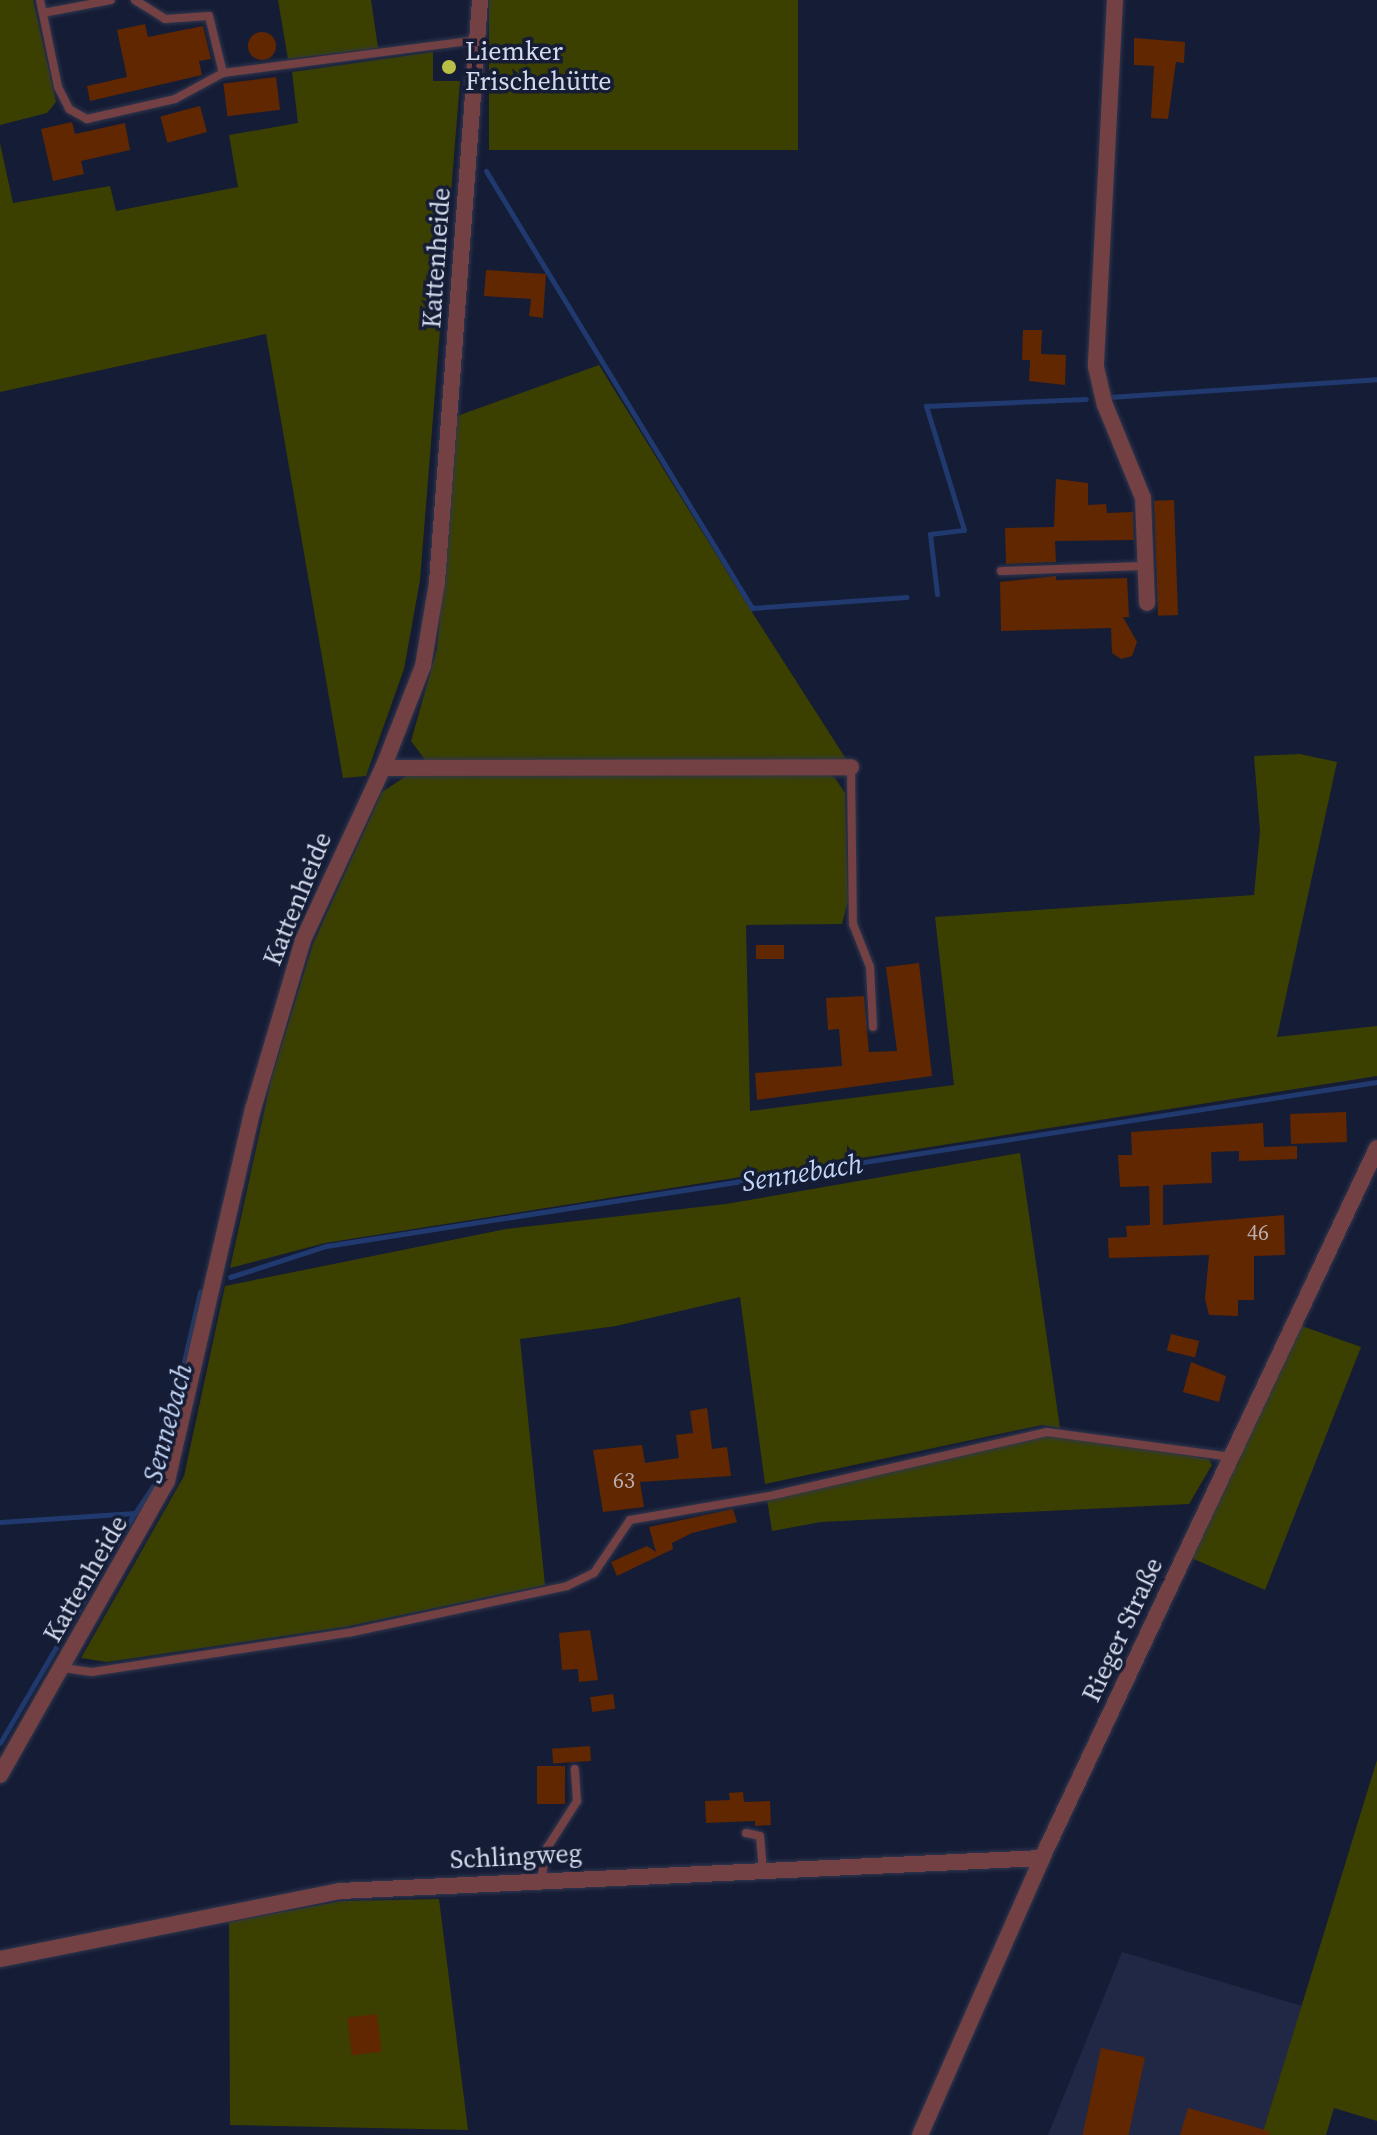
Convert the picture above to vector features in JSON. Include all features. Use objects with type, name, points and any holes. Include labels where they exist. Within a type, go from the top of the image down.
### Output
[{"type":"street","name":"Kattenheide","points":[[0,1775],[167,1481],[253,1109],[303,940],[383,768],[423,666],[437,582],[480,0]]},
{"type":"street","points":[[1115,0],[1096,367],[1105,405],[1143,498],[1147,603]]},
{"type":"street","points":[[383,768],[851,767]]},
{"type":"street","name":"Rieger Straße","points":[[920,2135],[1042,1858],[1377,1148]]},
{"type":"street","name":"Schlingweg","points":[[0,1959],[340,1891],[541,1879],[1042,1858]]},
{"type":"lane","points":[[40,0],[58,87],[69,109],[87,119],[175,99],[223,73],[477,40]]},
{"type":"lane","points":[[43,13],[111,0]]},
{"type":"lane","points":[[135,0],[165,19],[209,16],[223,73]]},
{"type":"lane","points":[[1001,571],[1146,566]]},
{"type":"lane","points":[[851,767],[853,924],[870,967],[873,1027]]},
{"type":"lane","points":[[63,1668],[92,1672],[348,1633],[567,1586],[594,1573],[630,1520],[774,1495],[1047,1432],[1231,1458]]},
{"type":"lane","points":[[541,1879],[547,1848],[577,1801],[575,1769]]},
{"type":"lane","points":[[746,1833],[760,1836],[763,1870]]},
{"type":"shaded area","points":[[1122,1952],[1302,2006],[1262,2135],[1048,2135]]},
{"type":"green space","points":[[0,0],[33,0],[56,102],[47,113],[0,125]]},
{"type":"green space","points":[[278,0],[371,0],[378,48],[288,59]]},
{"type":"green space","points":[[489,0],[798,0],[798,150],[489,150]]},
{"type":"green space","points":[[433,52],[433,81],[460,81],[420,580],[404,669],[366,776],[343,778],[266,334],[0,392],[0,143],[13,203],[110,186],[116,211],[238,187],[229,135],[298,123],[292,72]]},
{"type":"green space","points":[[599,365],[846,759],[426,761],[411,741],[437,649],[457,416]]},
{"type":"green space","points":[[1300,754],[1337,762],[1277,1037],[1377,1026],[1377,1076],[325,1243],[230,1268],[271,1080],[313,944],[382,792],[411,773],[819,771],[835,778],[845,793],[848,901],[842,924],[746,925],[750,1111],[954,1085],[935,917],[1254,895],[1260,831],[1254,756]]},
{"type":"green space","points":[[1020,1153],[1060,1428],[1042,1425],[765,1484],[740,1297],[616,1326],[520,1339],[545,1585],[344,1627],[107,1662],[81,1658],[184,1476],[225,1286],[506,1229],[726,1204]]},
{"type":"green space","points":[[1299,1325],[1361,1347],[1265,1590],[1189,1557]]},
{"type":"green space","points":[[1048,1435],[1209,1459],[1212,1465],[1189,1504],[821,1522],[772,1531],[767,1499]]},
{"type":"green space","points":[[1377,1760],[1377,2121],[1334,2108],[1326,2135],[1262,2135]]},
{"type":"green space","points":[[439,1899],[468,2130],[230,2125],[229,1922],[342,1901]]},
{"type":"building","points":[[145,24],[148,37],[203,26],[211,59],[199,61],[202,75],[90,101],[87,86],[127,77],[117,30]]},
{"type":"building","points":[[262,32],[272,36],[276,46],[272,56],[262,60],[252,56],[248,46],[252,36]]},
{"type":"building","points":[[1134,38],[1185,42],[1184,63],[1176,62],[1168,119],[1151,118],[1154,66],[1134,65]]},
{"type":"building","points":[[276,77],[280,110],[227,116],[223,83]]},
{"type":"building","points":[[200,106],[207,132],[167,143],[160,117]]},
{"type":"building","points":[[72,122],[75,134],[125,123],[130,150],[81,161],[84,174],[53,181],[41,129]]},
{"type":"building","points":[[486,270],[546,274],[543,318],[529,316],[531,299],[484,296]]},
{"type":"building","points":[[1023,330],[1042,330],[1041,354],[1066,355],[1065,385],[1029,381],[1030,360],[1022,360]]},
{"type":"building","points":[[1056,479],[1088,483],[1088,505],[1106,504],[1107,513],[1133,512],[1134,540],[1055,541],[1056,562],[1006,564],[1005,528],[1054,527]]},
{"type":"building","points":[[1174,500],[1178,615],[1158,616],[1154,501]]},
{"type":"building","points":[[1056,576],[1056,580],[1127,578],[1129,617],[1123,617],[1137,642],[1132,656],[1121,659],[1112,653],[1111,628],[1001,631],[1000,582]]},
{"type":"building","points":[[756,945],[784,945],[784,959],[756,959]]},
{"type":"building","points":[[919,963],[932,1076],[757,1100],[755,1073],[842,1066],[839,1029],[828,1030],[826,998],[864,996],[869,1052],[897,1051],[886,967]]},
{"type":"building","points":[[1346,1112],[1347,1142],[1291,1144],[1290,1114]]},
{"type":"building","points":[[1263,1123],[1264,1147],[1297,1146],[1297,1159],[1239,1161],[1239,1151],[1211,1152],[1212,1183],[1163,1185],[1163,1225],[1284,1215],[1285,1255],[1254,1256],[1254,1300],[1238,1300],[1238,1316],[1209,1315],[1205,1299],[1209,1255],[1109,1258],[1108,1238],[1127,1237],[1126,1226],[1150,1225],[1149,1186],[1120,1187],[1118,1155],[1132,1155],[1131,1132]]},
{"type":"building","points":[[1171,1334],[1199,1341],[1195,1358],[1167,1350]]},
{"type":"building","points":[[1191,1362],[1226,1376],[1219,1402],[1183,1392]]},
{"type":"building","points":[[707,1408],[712,1449],[727,1447],[731,1476],[640,1482],[644,1507],[603,1512],[593,1450],[642,1445],[645,1463],[679,1458],[676,1435],[693,1433],[690,1411]]},
{"type":"building","points":[[733,1509],[737,1522],[692,1533],[672,1543],[673,1549],[617,1576],[611,1562],[647,1546],[656,1552],[649,1527]]},
{"type":"building","points":[[590,1630],[598,1680],[579,1682],[578,1669],[562,1670],[559,1633]]},
{"type":"building","points":[[613,1694],[615,1709],[592,1712],[590,1697]]},
{"type":"building","points":[[590,1746],[591,1761],[553,1764],[552,1749]]},
{"type":"building","points":[[537,1766],[565,1766],[565,1804],[537,1804]]},
{"type":"building","points":[[743,1792],[744,1802],[770,1801],[771,1825],[755,1826],[755,1821],[706,1823],[705,1801],[730,1800],[729,1793]]},
{"type":"building","points":[[377,2014],[382,2052],[352,2055],[347,2018]]},
{"type":"building","points":[[1101,2048],[1145,2057],[1129,2135],[1083,2135]]},
{"type":"building","points":[[1188,2108],[1269,2131],[1269,2135],[1180,2135]]},
{"type":"waterway","points":[[486,171],[752,608],[907,597]]},
{"type":"waterway","points":[[1109,397],[1377,379]]},
{"type":"waterway","points":[[937,594],[930,534],[964,530],[926,406],[1086,399]]},
{"type":"waterway","name":"Sennebach","points":[[230,1277],[326,1246],[1376,1082]]},
{"type":"waterway","name":"Sennebach","points":[[0,1522],[135,1513],[157,1480],[200,1292]]},
{"type":"waterway","points":[[0,1743],[134,1514]]},
{"type":"place","name":"Liemker Frischehütte","points":[[449,67]]}]
